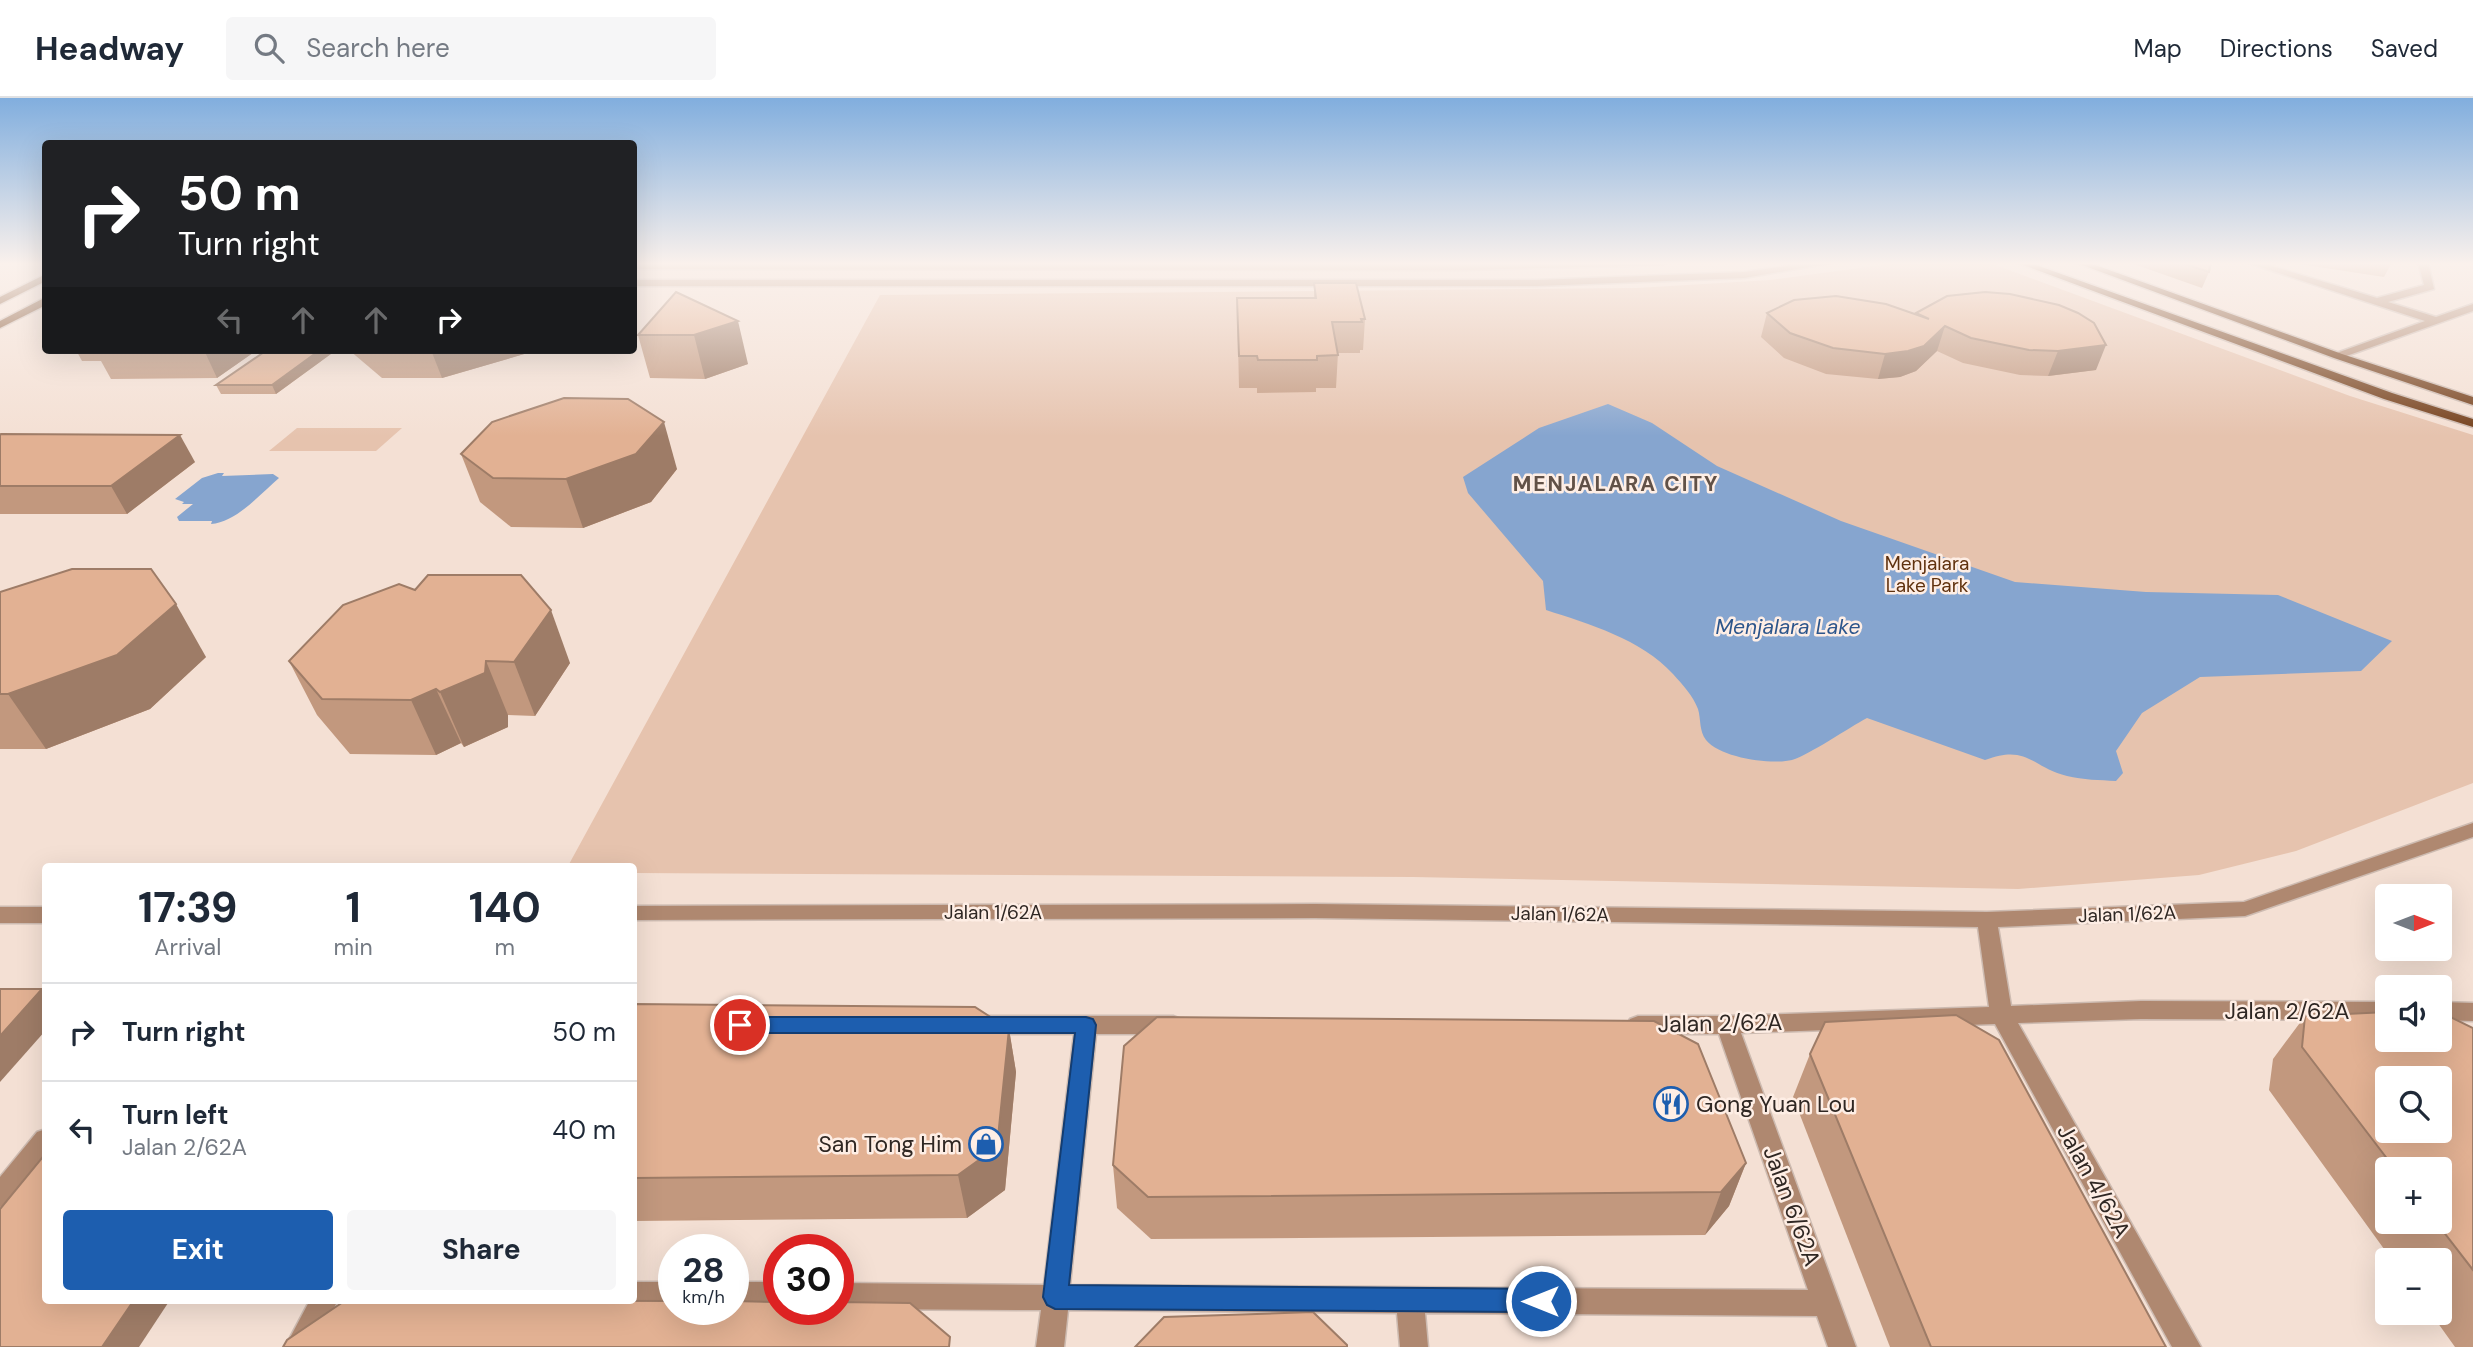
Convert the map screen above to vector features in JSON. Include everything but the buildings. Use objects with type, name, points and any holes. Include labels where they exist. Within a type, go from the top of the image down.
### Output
[{"type":"main road","points":[[2180,320],[2363,387],[2473,423]]},
{"type":"main road","points":[[2240,320],[2473,401]]},
{"type":"street","points":[[2338,356],[2434,320]]},
{"type":"street","name":"Jalan 1/62A","points":[[637,913],[1315,911],[1987,920],[2245,909],[2473,830]]},
{"type":"street","points":[[0,915],[42,915]]},
{"type":"street","points":[[1987,920],[2001,1014]]},
{"type":"street","name":"Jalan 2/62A","points":[[1616,1025],[1727,1025],[2141,1010],[2375,1011]]},
{"type":"street","points":[[2452,1011],[2472,1012]]},
{"type":"street","name":"Jalan 4/62A","points":[[2001,1014],[2187,1347]]},
{"type":"street","points":[[963,1025],[1198,1025]]},
{"type":"street","points":[[1050,1347],[1086,1025]]},
{"type":"street","name":"Jalan 6/62A","points":[[1727,1025],[1842,1347]]},
{"type":"street","points":[[0,1196],[42,1144]]},
{"type":"street","points":[[637,1295],[658,1295]]},
{"type":"street","points":[[854,1296],[1826,1303]]},
{"type":"street","points":[[1410,1300],[1415,1347]]},
{"type":"street","points":[[299,1347],[323,1304]]},
{"type":"green space","name":"Menjalara Lake Park","points":[[866,320],[2145,320],[2350,396],[2473,435],[2473,783],[2296,851],[2199,875],[2018,889],[1413,877],[637,873],[637,863],[570,863]]},
{"type":"green space","points":[[297,428],[402,428],[376,451],[269,451]]},
{"type":"water","name":"Menjalara Lake","points":[[1608,404],[1652,423],[1717,466],[1841,521],[2015,582],[2146,592],[2278,595],[2392,641],[2361,671],[2200,677],[2142,713],[2116,751],[2123,773],[2116,781],[2067,776],[2011,754],[1985,760],[1867,718],[1792,760],[1772,762],[1734,756],[1706,740],[1693,700],[1673,674],[1646,651],[1614,634],[1546,610],[1543,581],[1468,493],[1463,477],[1539,428]]},
{"type":"water","points":[[224,473],[222,476],[273,474],[279,478],[239,513],[221,522],[211,524],[212,521],[179,521],[177,517],[193,504],[182,504],[184,502],[175,499],[202,478]]},
{"type":"place","name":"Gong Yuan Lou","points":[[1671,1104]]},
{"type":"place","name":"San Tong Him","points":[[986,1144]]},
{"type":"district","name":"MENJALARA CITY","points":[[1616,484]]},
{"type":"route","points":[[740,1025],[1086,1025],[1055,1297],[1541,1301]]}]
